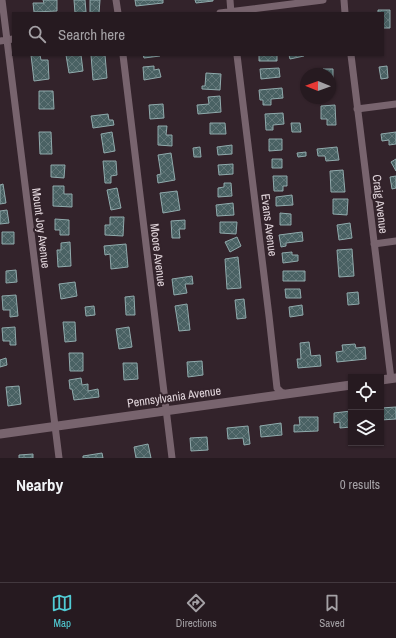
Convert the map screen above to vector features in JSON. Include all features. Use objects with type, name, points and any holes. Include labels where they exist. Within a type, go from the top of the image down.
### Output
[{"type":"street","name":"Mount Joy Avenue","points":[[2,0],[59,458]]},
{"type":"street","points":[[116,0],[118,12]]},
{"type":"street","points":[[230,0],[231,12],[324,0]]},
{"type":"street","points":[[344,0],[346,12]]},
{"type":"street","name":"Moore Avenue","points":[[123,56],[172,458]]},
{"type":"street","name":"Evans Avenue","points":[[237,56],[270,316],[277,388],[286,394]]},
{"type":"street","name":"Craig Avenue","points":[[351,56],[374,244],[393,379]]},
{"type":"street","points":[[357,109],[396,104]]},
{"type":"street","points":[[374,244],[396,241]]},
{"type":"street","name":"Pennsylvania Avenue","points":[[0,434],[348,385]]},
{"type":"building","points":[[43,0],[57,0],[57,11],[34,12],[33,3],[44,3]]},
{"type":"building","points":[[74,0],[85,0],[86,12],[75,12]]},
{"type":"building","points":[[90,0],[100,0],[99,12],[90,12]]},
{"type":"building","points":[[135,0],[163,0],[163,3],[136,6]]},
{"type":"building","points":[[195,0],[213,0],[213,1],[196,3]]},
{"type":"building","points":[[378,10],[390,10],[390,28],[384,28],[384,12],[378,12]]},
{"type":"building","points":[[31,56],[40,56],[41,60],[48,60],[49,79],[34,81]]},
{"type":"building","points":[[66,56],[81,56],[83,71],[69,73]]},
{"type":"building","points":[[91,56],[105,56],[107,78],[93,80]]},
{"type":"building","points":[[143,56],[160,56],[144,58]]},
{"type":"building","points":[[259,56],[277,56],[277,61],[259,61]]},
{"type":"building","points":[[289,56],[304,56],[290,59]]},
{"type":"building","points":[[154,66],[154,70],[159,69],[161,77],[144,80],[143,67]]},
{"type":"building","points":[[387,66],[388,78],[381,79],[379,67]]},
{"type":"building","points":[[279,68],[280,77],[261,79],[260,69]]},
{"type":"building","points":[[206,73],[221,74],[220,90],[202,89],[202,86],[205,86]]},
{"type":"building","points":[[282,88],[283,98],[271,99],[271,105],[263,105],[263,100],[260,100],[259,90]]},
{"type":"building","points":[[39,91],[53,91],[54,109],[39,109]]},
{"type":"building","points":[[220,96],[221,112],[198,114],[197,105],[209,104],[208,97]]},
{"type":"building","points":[[163,104],[164,118],[150,119],[149,105]]},
{"type":"building","points":[[335,105],[336,125],[327,125],[327,119],[321,119],[321,106]]},
{"type":"building","points":[[283,113],[284,124],[273,125],[273,130],[266,130],[265,114]]},
{"type":"building","points":[[108,114],[109,120],[113,120],[114,125],[93,128],[91,116]]},
{"type":"building","points":[[210,123],[225,123],[226,134],[210,134]]},
{"type":"building","points":[[291,123],[300,123],[301,132],[292,132]]},
{"type":"building","points":[[158,126],[167,126],[166,135],[172,135],[172,146],[158,145]]},
{"type":"building","points":[[39,132],[51,132],[52,154],[40,154]]},
{"type":"building","points":[[112,132],[115,151],[104,153],[101,134]]},
{"type":"building","points":[[396,132],[396,144],[389,145],[389,140],[382,141],[381,134]]},
{"type":"building","points":[[269,139],[282,139],[282,150],[269,151]]},
{"type":"building","points":[[232,145],[232,154],[218,155],[217,147]]},
{"type":"building","points":[[200,147],[201,157],[194,157],[193,148]]},
{"type":"building","points":[[337,147],[339,160],[326,161],[325,156],[318,156],[317,149]]},
{"type":"building","points":[[306,152],[306,156],[298,157],[297,153]]},
{"type":"building","points":[[171,153],[175,180],[158,183],[157,175],[161,174],[158,155]]},
{"type":"building","points":[[272,159],[282,159],[282,168],[272,168]]},
{"type":"building","points":[[396,159],[396,171],[391,162]]},
{"type":"building","points":[[103,161],[116,161],[117,175],[111,176],[111,183],[105,183]]},
{"type":"building","points":[[233,164],[233,174],[219,175],[218,165]]},
{"type":"building","points":[[51,165],[65,165],[64,178],[51,177]]},
{"type":"building","points":[[343,170],[345,192],[331,192],[330,171]]},
{"type":"building","points":[[273,176],[287,176],[287,186],[283,186],[283,191],[274,191]]},
{"type":"building","points":[[396,176],[396,188],[392,189],[390,177]]},
{"type":"building","points":[[224,183],[231,183],[232,196],[218,197],[218,188],[224,187]]},
{"type":"building","points":[[3,184],[6,203],[0,204],[0,185]]},
{"type":"building","points":[[53,186],[64,186],[64,194],[72,194],[72,207],[53,206]]},
{"type":"building","points":[[117,188],[121,208],[111,210],[107,190]]},
{"type":"building","points":[[177,191],[180,210],[163,213],[160,193]]},
{"type":"building","points":[[292,195],[293,205],[276,206],[276,197]]},
{"type":"building","points":[[333,199],[348,199],[347,215],[333,214]]},
{"type":"building","points":[[233,203],[234,215],[217,216],[216,205]]},
{"type":"building","points":[[7,210],[9,223],[0,224],[0,211]]},
{"type":"building","points":[[280,213],[291,214],[291,225],[280,225]]},
{"type":"building","points":[[110,217],[124,217],[123,236],[105,235],[105,225],[110,225]]},
{"type":"building","points":[[55,219],[69,220],[69,235],[60,235],[60,230],[55,230]]},
{"type":"building","points":[[185,220],[185,229],[179,229],[180,238],[172,238],[171,221]]},
{"type":"building","points":[[220,222],[237,222],[236,234],[220,233]]},
{"type":"building","points":[[350,223],[352,238],[339,240],[337,225]]},
{"type":"building","points":[[2,232],[14,232],[14,244],[2,244]]},
{"type":"building","points":[[302,232],[303,241],[286,243],[286,246],[281,247],[279,235]]},
{"type":"building","points":[[237,237],[241,246],[230,252],[225,242]]},
{"type":"building","points":[[70,242],[71,266],[58,267],[57,250],[61,250],[61,243]]},
{"type":"building","points":[[126,244],[128,267],[111,269],[110,254],[105,255],[104,246]]},
{"type":"building","points":[[352,249],[354,276],[339,277],[337,250]]},
{"type":"building","points":[[292,252],[292,255],[298,255],[298,261],[283,263],[282,253]]},
{"type":"building","points":[[238,257],[241,288],[227,289],[225,259]]},
{"type":"building","points":[[16,270],[17,282],[6,283],[6,271]]},
{"type":"building","points":[[283,271],[305,271],[305,281],[283,281]]},
{"type":"building","points":[[192,276],[193,284],[185,284],[187,293],[174,295],[172,279]]},
{"type":"building","points":[[75,282],[77,296],[61,299],[59,284]]},
{"type":"building","points":[[285,289],[300,289],[301,298],[286,298]]},
{"type":"building","points":[[358,292],[359,304],[348,305],[347,293]]},
{"type":"building","points":[[16,295],[18,316],[10,317],[10,310],[3,310],[2,296]]},
{"type":"building","points":[[134,296],[135,315],[126,315],[125,297]]},
{"type":"building","points":[[244,299],[246,318],[237,319],[235,300]]},
{"type":"building","points":[[187,304],[190,330],[179,331],[175,306]]},
{"type":"building","points":[[302,305],[303,315],[290,317],[289,307]]},
{"type":"building","points":[[94,306],[95,315],[86,316],[85,307]]},
{"type":"building","points":[[63,322],[75,322],[76,341],[65,342]]},
{"type":"building","points":[[15,327],[16,345],[10,345],[10,341],[3,341],[2,328]]},
{"type":"building","points":[[129,327],[132,347],[119,349],[116,329]]},
{"type":"building","points":[[309,342],[311,356],[320,355],[321,366],[298,368],[297,359],[301,359],[300,343]]},
{"type":"building","points":[[355,344],[356,348],[365,347],[366,359],[337,362],[336,352],[343,351],[342,345]]},
{"type":"building","points":[[69,353],[83,353],[83,371],[70,371]]},
{"type":"building","points":[[6,358],[7,365],[0,367],[0,360]]},
{"type":"building","points":[[202,361],[203,375],[188,377],[187,362]]},
{"type":"building","points":[[123,363],[137,363],[138,379],[124,380]]},
{"type":"building","points":[[81,378],[82,385],[88,384],[88,391],[98,389],[99,397],[74,400],[72,389],[70,389],[69,380]]},
{"type":"building","points":[[19,386],[21,404],[8,406],[6,387]]},
{"type":"building","points":[[396,407],[396,419],[384,420],[384,408]]},
{"type":"building","points":[[348,411],[348,427],[340,428],[340,422],[334,423],[334,413]]},
{"type":"building","points":[[299,417],[318,417],[318,431],[294,432],[294,425],[300,425]]},
{"type":"building","points":[[281,423],[282,435],[261,437],[260,426]]},
{"type":"building","points":[[248,426],[250,444],[244,445],[243,438],[228,439],[227,428]]},
{"type":"building","points":[[207,437],[208,450],[191,451],[190,438]]},
{"type":"building","points":[[148,444],[151,458],[136,458],[134,447]]},
{"type":"building","points":[[102,453],[103,458],[83,458],[83,456]]},
{"type":"building","points":[[33,454],[33,458],[19,458],[19,455]]}]
